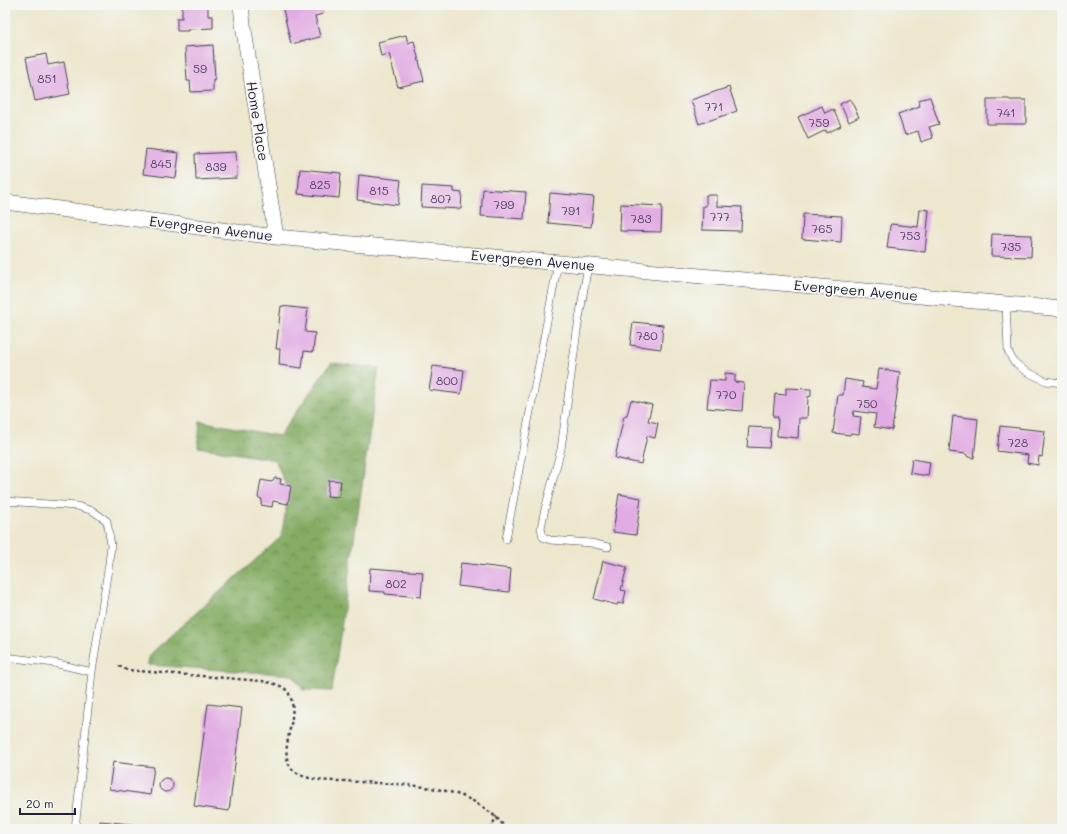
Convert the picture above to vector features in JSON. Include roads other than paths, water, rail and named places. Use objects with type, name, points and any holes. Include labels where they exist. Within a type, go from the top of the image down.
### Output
[{"type":"street","name":"Home Place","points":[[241,5],[276,237]]},
{"type":"street","name":"Evergreen Avenue","points":[[5,202],[276,237],[1062,309]]},
{"type":"lane","points":[[506,539],[558,263]]},
{"type":"lane","points":[[588,266],[577,331],[561,448],[541,528],[543,537],[550,540],[591,543],[608,547]]},
{"type":"lane","points":[[1006,304],[1008,351],[1013,361],[1025,371],[1046,380],[1062,383]]},
{"type":"lane","points":[[5,501],[77,506],[93,511],[107,521],[111,545],[92,672],[75,829]]},
{"type":"lane","points":[[5,657],[54,663],[92,672]]}]
